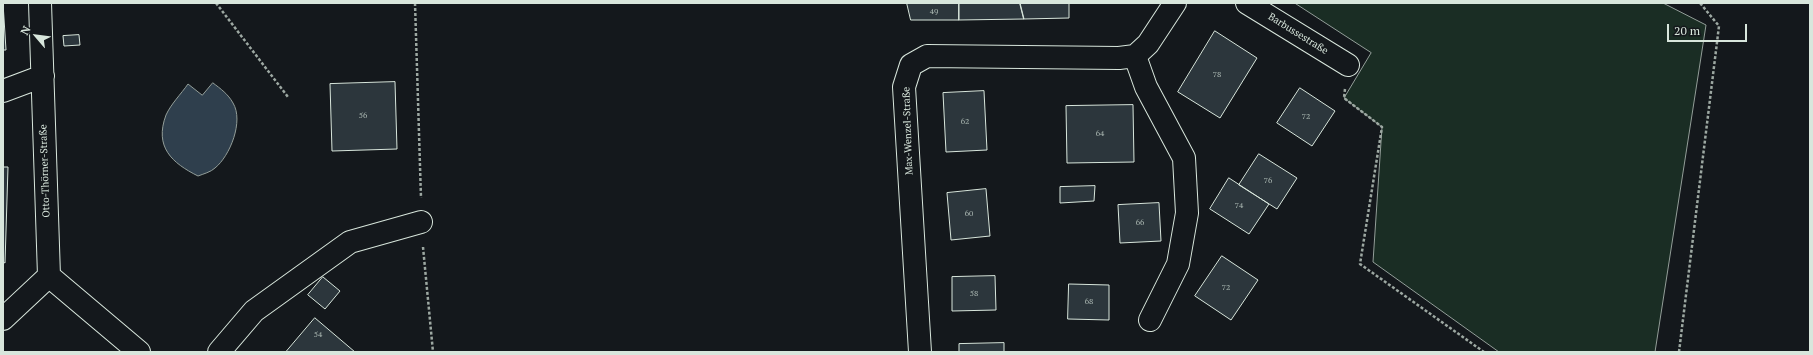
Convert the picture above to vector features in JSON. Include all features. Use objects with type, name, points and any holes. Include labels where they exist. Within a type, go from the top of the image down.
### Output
[{"type":"street","name":"Otto-Thörner-Straße","points":[[40,3],[49,276]]},
{"type":"street","points":[[1150,320],[1178,264],[1187,213],[1184,158],[1146,87],[1135,56],[1148,44],[1175,3]]},
{"type":"street","name":"Barbussestraße","points":[[1248,3],[1348,65]]},
{"type":"street","name":"Max-Wenzel-Straße","points":[[920,352],[904,87],[911,65],[926,56],[1119,58],[1135,56]]},
{"type":"street","points":[[3,91],[43,76]]},
{"type":"street","points":[[219,352],[254,311],[350,242],[421,222]]},
{"type":"street","points":[[3,319],[49,276],[139,352]]},
{"type":"path","points":[[216,3],[288,97]]},
{"type":"path","points":[[415,3],[421,222],[433,352]]},
{"type":"path","points":[[1679,352],[1719,26],[1700,3]]},
{"type":"path","points":[[1348,65],[1344,98],[1382,127],[1360,264],[1484,352]]},
{"type":"green space","points":[[1295,3],[1663,3],[1706,25],[1655,352],[1499,352],[1373,262],[1382,127],[1344,98],[1371,53]]},
{"type":"water","points":[[213,83],[227,94],[233,103],[236,110],[236,128],[234,138],[221,162],[211,171],[198,176],[180,165],[168,153],[162,136],[163,126],[168,111],[188,84],[202,95]]},
{"type":"building","points":[[3,3],[6,50],[3,50]]},
{"type":"building","points":[[907,3],[959,3],[959,20],[911,20]]},
{"type":"building","points":[[959,3],[1020,3],[1024,19],[959,20]]},
{"type":"building","points":[[1020,3],[1069,3],[1069,18],[1024,19]]},
{"type":"building","points":[[1215,31],[1257,58],[1220,118],[1178,92]]},
{"type":"building","points":[[79,35],[80,45],[64,46],[63,36]]},
{"type":"building","points":[[395,82],[397,149],[332,151],[330,84]]},
{"type":"building","points":[[1300,88],[1335,111],[1312,146],[1277,123]]},
{"type":"building","points":[[984,91],[987,150],[946,152],[943,93]]},
{"type":"building","points":[[1133,105],[1134,162],[1067,163],[1066,106]]},
{"type":"building","points":[[1259,154],[1297,178],[1277,209],[1239,185]]},
{"type":"building","points":[[3,167],[8,167],[5,263],[3,262]]},
{"type":"building","points":[[1229,178],[1269,204],[1249,234],[1210,209]]},
{"type":"building","points":[[1095,186],[1094,201],[1060,203],[1060,187]]},
{"type":"building","points":[[986,189],[990,236],[951,240],[947,193]]},
{"type":"building","points":[[1159,203],[1161,241],[1120,243],[1118,205]]},
{"type":"building","points":[[1222,256],[1258,280],[1231,320],[1195,296]]},
{"type":"building","points":[[995,276],[996,310],[952,311],[952,277]]},
{"type":"building","points":[[323,277],[340,291],[325,309],[308,295]]},
{"type":"building","points":[[1069,284],[1109,285],[1109,320],[1068,319]]},
{"type":"building","points":[[315,318],[355,352],[286,352]]},
{"type":"building","points":[[1004,343],[1004,352],[959,352],[959,344]]}]
